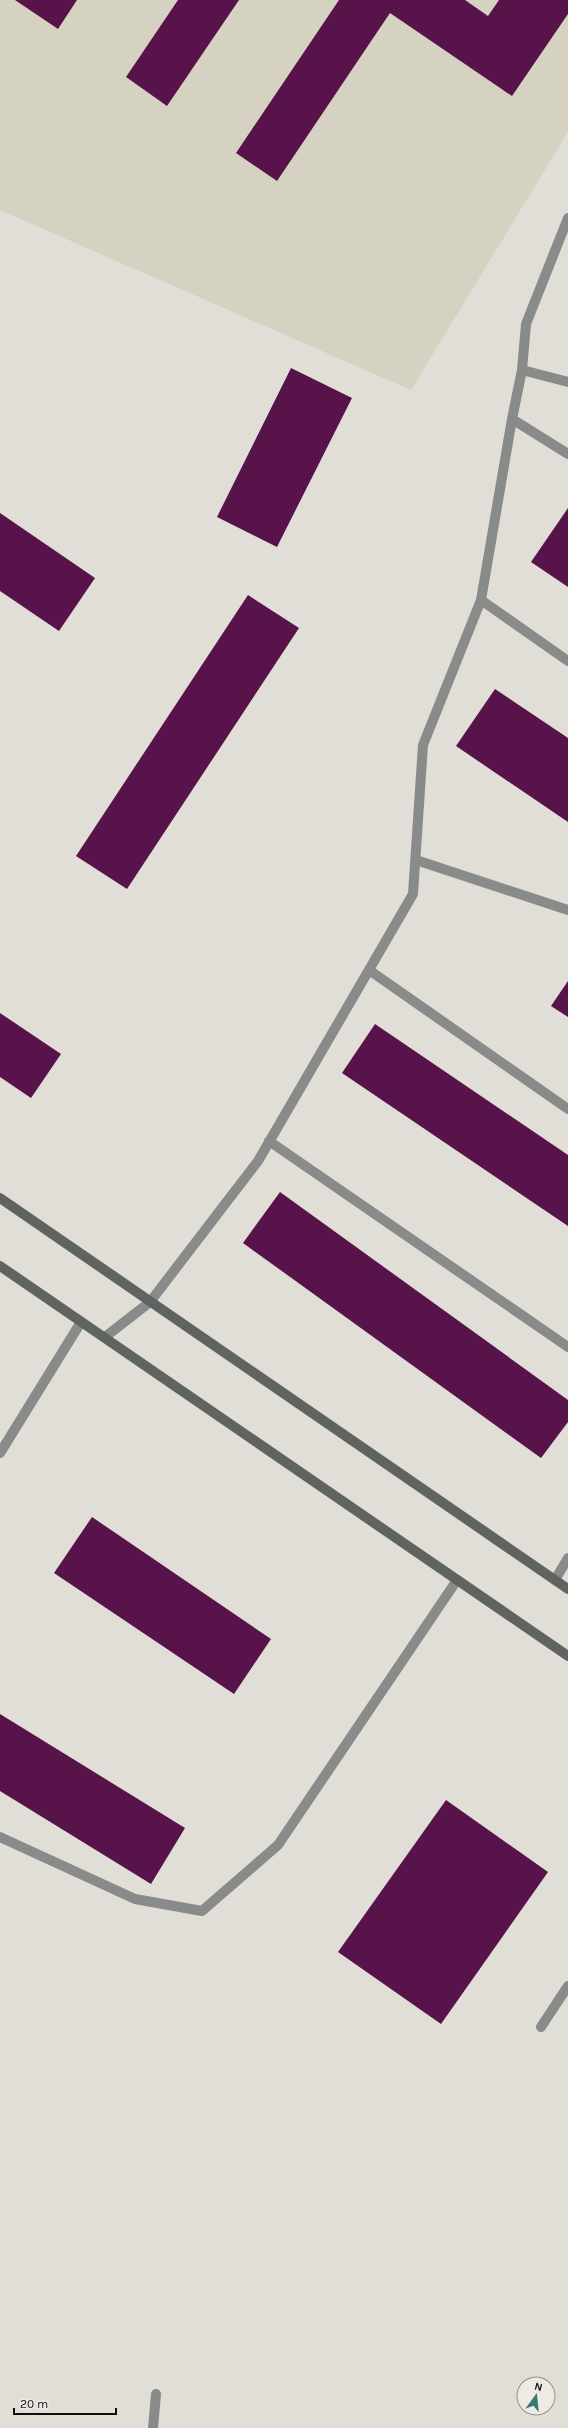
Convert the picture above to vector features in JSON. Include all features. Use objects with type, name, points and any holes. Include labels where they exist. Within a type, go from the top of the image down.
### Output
[{"type":"street","points":[[104,1338],[150,1302],[258,1161],[413,894],[423,745],[481,600],[512,419],[522,370],[526,324],[568,218]]},
{"type":"street","points":[[522,370],[568,382]]},
{"type":"street","points":[[512,419],[568,454]]},
{"type":"street","points":[[481,600],[568,661]]},
{"type":"street","points":[[416,860],[568,910]]},
{"type":"street","points":[[369,970],[568,1109]]},
{"type":"street","points":[[269,1141],[568,1347]]},
{"type":"street","points":[[0,1198],[568,1589]]},
{"type":"street","points":[[0,1266],[568,1656]]},
{"type":"street","points":[[0,1453],[81,1322]]},
{"type":"street","points":[[555,1580],[568,1558]]},
{"type":"street","points":[[0,1837],[135,1899],[202,1911],[278,1845],[457,1580]]},
{"type":"street","points":[[541,2027],[568,1986]]},
{"type":"street","points":[[153,2428],[156,2394]]},
{"type":"shaded area","points":[[0,0],[568,0],[568,132],[411,390],[0,210]]},
{"type":"building","points":[[15,0],[77,0],[58,29]]},
{"type":"building","points":[[178,0],[239,0],[167,106],[126,77]]},
{"type":"building","points":[[339,0],[465,0],[488,16],[499,0],[568,0],[568,14],[512,96],[390,13],[277,181],[236,153]]},
{"type":"building","points":[[291,368],[352,398],[277,547],[217,517]]},
{"type":"building","points":[[568,508],[568,587],[531,562]]},
{"type":"building","points":[[0,513],[95,578],[59,631],[0,591]]},
{"type":"building","points":[[248,595],[299,628],[127,889],[76,856]]},
{"type":"building","points":[[495,689],[568,738],[568,822],[456,746]]},
{"type":"building","points":[[568,981],[568,1017],[551,1006]]},
{"type":"building","points":[[0,1013],[61,1054],[31,1098],[0,1077]]},
{"type":"building","points":[[375,1024],[568,1155],[568,1226],[342,1073]]},
{"type":"building","points":[[280,1192],[568,1400],[568,1422],[541,1458],[243,1243]]},
{"type":"building","points":[[92,1517],[271,1639],[234,1694],[54,1573]]},
{"type":"building","points":[[0,1714],[185,1828],[151,1884],[0,1791]]},
{"type":"building","points":[[446,1800],[548,1872],[441,2024],[338,1952]]}]
